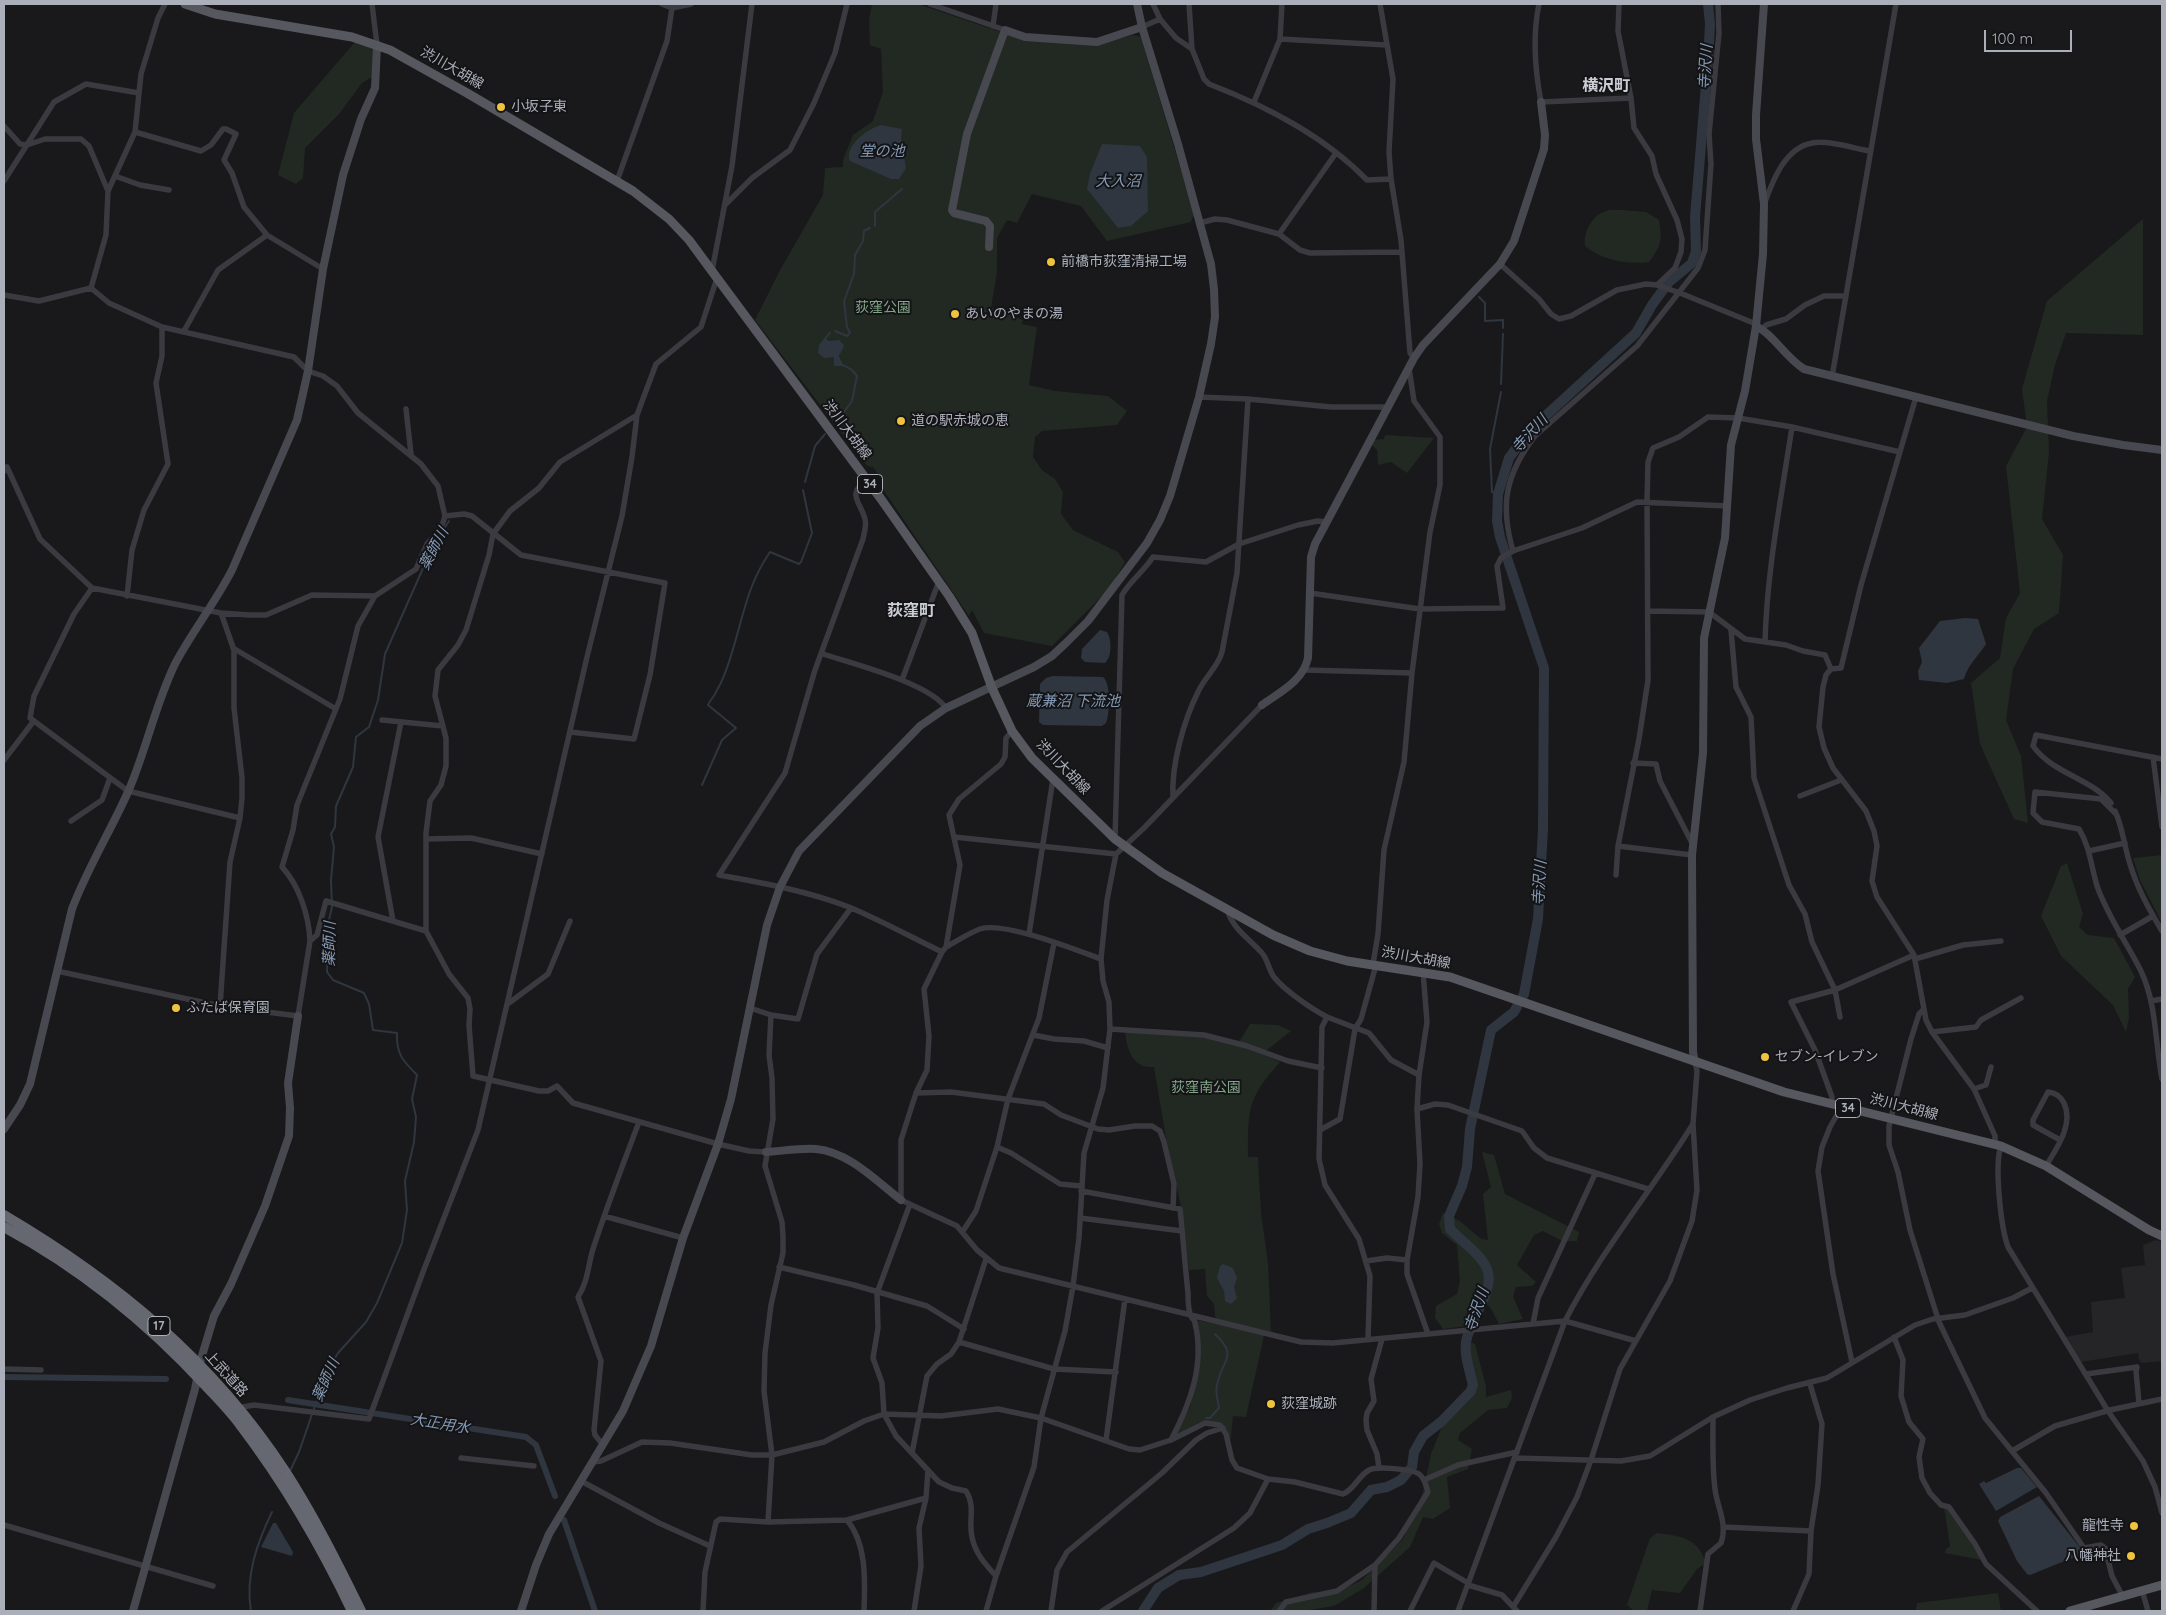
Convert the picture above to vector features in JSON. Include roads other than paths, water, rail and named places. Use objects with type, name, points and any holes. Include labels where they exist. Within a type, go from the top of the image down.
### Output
[{"type":"highway","name":"上武道路","points":[[4,1215],[56,1246],[117,1290],[166,1332],[200,1366],[237,1408],[294,1495],[361,1611]]},
{"type":"highway","name":"上武道路","points":[[4,1227],[63,1263],[108,1295],[153,1334],[198,1378],[240,1424],[281,1475]]},
{"type":"highway","name":"上武道路","points":[[294,1495],[352,1611]]},
{"type":"main road","name":"渋川大胡線","points":[[185,4],[214,14],[332,32],[377,44],[408,58],[617,182],[648,201],[669,219],[689,240],[867,480],[939,581],[972,633],[992,688],[1012,731],[1032,758],[1115,839],[1162,872],[1298,947],[1333,958],[1450,977],[1784,1092],[1998,1145],[2046,1166],[2141,1226],[2162,1236]]},
{"type":"main road","points":[[2072,1611],[2162,1585]]},
{"type":"street","points":[[92,288],[106,235],[108,191],[135,132],[141,74],[158,18],[165,4]]},
{"type":"street","points":[[4,1129],[20,1105],[30,1084],[72,909],[80,889],[128,791],[172,671],[232,570],[297,420],[308,371],[323,269],[343,175],[361,119],[375,88],[377,44],[372,4]]},
{"type":"street","points":[[662,4],[672,8],[691,4]]},
{"type":"street","points":[[237,1408],[249,1405],[369,1419],[478,1130],[624,506],[637,415],[656,364],[701,327],[715,275],[732,166],[752,4]]},
{"type":"street","points":[[725,205],[752,178],[790,150],[814,103],[834,53],[847,4]]},
{"type":"street","points":[[930,4],[1025,37],[1096,42],[1160,19]]},
{"type":"street","points":[[993,26],[996,4]]},
{"type":"street","points":[[521,1611],[546,1541],[627,1405],[651,1346],[682,1238],[718,1144],[731,1099],[767,925],[780,886],[799,851],[920,726],[946,708],[992,688],[1052,656],[1088,621],[1148,543],[1160,520],[1178,472],[1199,397],[1215,316],[1211,264],[1137,4]]},
{"type":"street","points":[[1153,4],[1160,19],[1176,38],[1192,50]]},
{"type":"street","points":[[1190,4],[1192,50],[1204,79],[1209,84],[1285,117],[1352,165],[1367,180],[1391,180]]},
{"type":"street","points":[[1254,102],[1280,39],[1282,4]]},
{"type":"street","points":[[1380,4],[1393,80],[1389,152],[1391,180],[1402,252],[1410,353],[1414,358]]},
{"type":"street","points":[[986,1611],[996,1576],[1034,1467],[1041,1418],[1065,1331],[1073,1286],[1084,1153],[1103,1088],[1110,1029],[1109,1002],[1103,981],[1101,959],[1107,900],[1116,854],[1125,847],[1262,705],[1293,682],[1305,670],[1308,658],[1312,552],[1325,522],[1414,358],[1423,345],[1500,264],[1514,241],[1544,149],[1545,135],[1535,68],[1535,30],[1539,4]]},
{"type":"street","points":[[1619,4],[1618,31],[1631,98],[1634,128],[1652,156],[1656,174],[1677,220],[1682,238],[1681,252],[1675,268],[1659,286]]},
{"type":"street","points":[[1511,552],[1505,511],[1506,498],[1514,469],[1525,449],[1535,436],[1637,346],[1700,264],[1705,250],[1711,164],[1709,134],[1719,33],[1718,4]]},
{"type":"street","points":[[1410,1611],[1434,1564],[1468,1584],[1502,1595],[1515,1609],[1577,1497],[1620,1369],[1670,1281],[1692,1221],[1697,1190],[1693,1124],[1697,1071],[1693,1052],[1692,843],[1703,753],[1704,638],[1725,538],[1731,445],[1758,326],[1764,204],[1756,139],[1756,115],[1764,4]]},
{"type":"street","points":[[1832,377],[1896,4]]},
{"type":"street","points":[[617,182],[667,41],[672,8]]},
{"type":"street","points":[[989,247],[990,226],[986,221],[954,213],[952,210],[967,134],[1006,30]]},
{"type":"street","points":[[1280,39],[1387,45]]},
{"type":"street","points":[[4,181],[54,102],[86,84],[139,93]]},
{"type":"street","points":[[1541,102],[1631,98]]},
{"type":"street","points":[[4,126],[20,144],[27,145],[45,139],[82,139],[89,146],[108,191]]},
{"type":"street","points":[[135,132],[200,151],[211,145],[223,130],[226,129],[236,134],[224,160],[232,173],[244,206],[267,236],[323,269]]},
{"type":"street","points":[[1764,204],[1779,170],[1788,158],[1804,145],[1813,142],[1870,151]]},
{"type":"street","points":[[1278,234],[1336,153]]},
{"type":"street","points":[[115,176],[140,185],[169,190]]},
{"type":"street","points":[[1200,223],[1215,219],[1227,220],[1278,234],[1300,250],[1310,253],[1402,252]]},
{"type":"street","points":[[184,331],[218,270],[267,236]]},
{"type":"street","points":[[1500,264],[1539,299],[1550,314],[1558,319],[1571,316],[1617,290],[1646,284],[1659,286],[1758,326],[1791,361],[1804,369],[2097,441],[2162,450]]},
{"type":"street","points":[[4,296],[39,301],[92,288]]},
{"type":"street","points":[[92,288],[109,303],[162,327],[294,357],[308,371],[324,376],[337,386],[358,413],[411,454],[438,486],[445,516],[441,530],[427,544],[416,569],[375,596],[358,626],[340,699],[297,805],[293,830],[282,867],[290,876],[300,898],[310,930],[310,941],[288,1083],[290,1108],[289,1136],[265,1206],[232,1284],[214,1316],[133,1611]]},
{"type":"street","points":[[1758,326],[1786,319],[1805,305],[1824,296],[1846,296]]},
{"type":"street","points":[[127,596],[132,550],[144,510],[168,464],[156,383],[162,356],[162,327]]},
{"type":"street","points":[[1320,1130],[1340,1119],[1355,1029],[1361,1019],[1374,965],[1384,850],[1404,762],[1412,673],[1430,532],[1440,485],[1440,437],[1414,401],[1408,368]]},
{"type":"street","points":[[1199,397],[1248,399],[1331,407],[1387,407]]},
{"type":"street","points":[[1916,397],[1861,585],[1841,668],[1831,669],[1826,675],[1819,727],[1824,748],[1833,768],[1866,812],[1874,830],[1876,846],[1872,881],[1877,897],[1914,957],[1926,1020],[1932,1032],[1974,1089],[1995,1136],[1998,1145],[1998,1174],[2005,1237],[2010,1250],[2108,1411],[2143,1461],[2155,1487],[2162,1513]]},
{"type":"street","points":[[1173,797],[1178,748],[1198,690],[1220,658],[1237,573],[1248,399]]},
{"type":"street","points":[[406,409],[411,454]]},
{"type":"street","points":[[637,415],[560,462],[540,488],[510,511],[493,534],[489,555],[466,630],[458,645],[438,670],[435,696],[443,726],[446,766],[441,785],[430,802],[426,839],[426,931],[449,974],[468,998],[473,1076],[539,1091],[548,1091],[557,1086],[573,1103],[749,1151],[766,1152],[815,1149],[831,1152],[852,1162],[901,1200],[948,1221],[963,1232],[986,1259],[999,1268],[1301,1342],[1333,1344],[1368,1339],[1566,1321],[1636,1340]]},
{"type":"street","points":[[1616,875],[1618,846],[1639,740],[1648,680],[1648,462],[1654,448],[1679,437],[1708,417],[1738,418],[1792,427],[1900,452]]},
{"type":"street","points":[[1765,642],[1771,559],[1792,427]]},
{"type":"street","points":[[4,470],[7,467],[40,539],[92,588],[221,613],[266,616],[312,595],[375,596]]},
{"type":"street","points":[[867,480],[858,486],[856,492],[856,497],[866,521],[863,539],[823,654],[815,670],[785,773],[719,875],[780,886],[851,908],[944,949]]},
{"type":"street","points":[[1310,593],[1420,609],[1503,608],[1497,566],[1501,558],[1511,552],[1582,528],[1631,503],[1647,501],[1728,506]]},
{"type":"street","points":[[445,516],[464,514],[472,516],[480,520],[493,534],[521,554],[665,584],[644,701],[634,739],[570,732]]},
{"type":"street","points":[[1115,839],[1122,595],[1127,586],[1143,572],[1153,557],[1206,562],[1240,544],[1298,525],[1318,521],[1325,522]]},
{"type":"street","points":[[1119,580],[1127,586]]},
{"type":"street","points":[[902,680],[939,581]]},
{"type":"street","points":[[92,588],[74,614],[34,696],[30,718],[128,791],[240,818]]},
{"type":"street","points":[[1648,612],[1709,612],[1745,639],[1786,645],[1825,656],[1831,669]]},
{"type":"street","points":[[220,1006],[230,862],[240,818],[242,778],[234,708],[233,648],[221,613]]},
{"type":"street","points":[[1731,630],[1736,687],[1751,717],[1754,778],[1789,885],[1805,914],[1812,942],[1835,990],[1840,1017]]},
{"type":"street","points":[[233,648],[336,709]]},
{"type":"street","points":[[823,654],[902,680],[938,698],[946,708]]},
{"type":"street","points":[[1305,670],[1412,673]]},
{"type":"street","points":[[382,720],[443,726]]},
{"type":"street","points":[[4,760],[34,722]]},
{"type":"street","points":[[393,921],[378,837],[401,722]]},
{"type":"street","points":[[901,1200],[902,1140],[916,1093],[927,1070],[929,1036],[924,989],[944,949],[960,865],[950,815],[959,799],[1001,764],[1005,757],[1006,738],[1012,731]]},
{"type":"street","points":[[2162,759],[2036,736],[2032,746],[2038,753],[2063,772],[2104,794],[2123,827],[2124,843],[2137,886],[2162,931]]},
{"type":"street","points":[[2153,757],[2162,825]]},
{"type":"street","points":[[1633,763],[1656,764],[1660,781],[1692,843]]},
{"type":"street","points":[[70,821],[102,800],[110,778]]},
{"type":"street","points":[[1029,934],[1053,779]]},
{"type":"street","points":[[1800,796],[1841,780]]},
{"type":"street","points":[[2116,814],[2101,799],[2035,792],[2033,813],[2042,822],[2079,829],[2089,851],[2097,886],[2120,935],[2141,971],[2151,1001],[2162,1079]]},
{"type":"street","points":[[954,837],[1116,854]]},
{"type":"street","points":[[426,839],[471,838],[542,854]]},
{"type":"street","points":[[2089,851],[2124,843]]},
{"type":"street","points":[[1618,846],[1692,854]]},
{"type":"street","points":[[310,941],[316,935],[326,901],[426,931]]},
{"type":"street","points":[[750,1008],[771,1015],[798,1019],[817,954],[851,908]]},
{"type":"street","points":[[1226,909],[1229,918],[1240,933],[1263,954],[1274,977],[1312,1009],[1368,1033],[1391,1060],[1419,1075]]},
{"type":"street","points":[[2120,935],[2153,916]]},
{"type":"street","points":[[509,1003],[548,974],[570,922]]},
{"type":"street","points":[[944,949],[985,928],[1029,934],[1101,959]]},
{"type":"street","points":[[1832,1104],[1832,1097],[1815,1050],[1790,1002],[1835,990],[1914,957],[1963,945],[2001,941]]},
{"type":"street","points":[[963,1232],[976,1211],[997,1147],[1008,1099],[1044,1002],[1054,943]]},
{"type":"street","points":[[57,971],[220,1006],[298,1016]]},
{"type":"street","points":[[1423,972],[1427,1022],[1419,1075],[1417,1109],[1418,1197],[1407,1260],[1407,1274],[1428,1334]]},
{"type":"street","points":[[1932,1032],[1976,1027],[1982,1020],[2021,998]]},
{"type":"street","points":[[2151,1001],[2162,999]]},
{"type":"street","points":[[1924,1009],[1919,1014],[1910,1039],[1888,1126],[1888,1145],[1898,1172],[1910,1230],[1938,1318],[1985,1418],[2046,1493],[2084,1548],[2101,1545],[2105,1548],[2112,1576],[2122,1595]]},
{"type":"street","points":[[768,1522],[772,1456],[764,1391],[764,1361],[771,1304],[783,1253],[782,1222],[765,1166],[773,1119],[772,1078],[769,1055],[771,1015]]},
{"type":"street","points":[[1327,1017],[1322,1027],[1320,1159],[1325,1185],[1359,1240],[1366,1260],[1370,1276],[1368,1339]]},
{"type":"street","points":[[1110,1029],[1204,1035],[1247,1046],[1288,1061],[1322,1068]]},
{"type":"street","points":[[1033,1035],[1054,1040],[1084,1041],[1108,1048]]},
{"type":"street","points":[[1974,1089],[1987,1083],[1991,1067]]},
{"type":"street","points":[[916,1093],[951,1092],[1044,1104],[1061,1115],[1098,1129],[1109,1130],[1152,1126],[1160,1131],[1174,1184],[1173,1208]]},
{"type":"street","points":[[2046,1166],[2060,1140],[2068,1122],[2067,1111],[2061,1098],[2048,1092],[2033,1125],[2060,1140]]},
{"type":"street","points":[[1417,1109],[1435,1104],[1448,1105],[1522,1131],[1534,1148],[1547,1158],[1648,1189]]},
{"type":"street","points":[[1842,1106],[1830,1127],[1822,1147],[1818,1171],[1832,1274],[1852,1362]]},
{"type":"street","points":[[603,1445],[594,1430],[601,1367],[600,1356],[578,1297],[589,1270],[590,1258],[604,1216],[639,1122]]},
{"type":"street","points":[[1458,1611],[1566,1321],[1578,1296],[1693,1124]]},
{"type":"street","points":[[997,1147],[1011,1153],[1060,1184],[1180,1209],[1190,1315],[1195,1321],[1198,1351],[1196,1377],[1188,1408],[1170,1440]]},
{"type":"street","points":[[1533,1324],[1538,1298],[1595,1174]]},
{"type":"street","points":[[910,1204],[878,1293],[878,1328],[873,1358],[882,1383],[884,1414],[896,1436],[939,1482],[952,1488],[966,1491],[972,1500],[971,1535],[982,1561],[996,1576]]},
{"type":"street","points":[[604,1216],[682,1238]]},
{"type":"street","points":[[1080,1218],[1182,1231]]},
{"type":"street","points":[[1366,1260],[1387,1258],[1407,1260]]},
{"type":"street","points":[[912,1453],[928,1376],[937,1364],[951,1354],[959,1342],[986,1259]]},
{"type":"street","points":[[779,1267],[854,1285],[927,1306],[964,1329]]},
{"type":"street","points":[[1424,1480],[1458,1465],[1516,1455],[1621,1461],[1650,1456],[1713,1417],[1750,1400],[1827,1378],[1915,1325],[1938,1318],[1965,1315],[2013,1298],[2032,1288]]},
{"type":"street","points":[[1106,1440],[1126,1299]]},
{"type":"street","points":[[1894,1337],[1903,1360],[1901,1396],[1909,1422],[1923,1439],[1919,1458],[1922,1478],[1930,1494],[1942,1505],[1949,1507],[1975,1544],[1986,1564],[2037,1611]]},
{"type":"street","points":[[1379,1468],[1377,1454],[1366,1430],[1366,1420],[1367,1413],[1374,1401],[1371,1379],[1382,1339]]},
{"type":"street","points":[[959,1342],[1054,1369],[1116,1372]]},
{"type":"street","points":[[2086,1374],[2137,1367],[2140,1403]]},
{"type":"street","points":[[4,1369],[41,1370]]},
{"type":"street","points":[[1793,1611],[1809,1574],[1811,1531],[1818,1485],[1822,1424],[1810,1384]]},
{"type":"street","points":[[2012,1451],[2055,1426],[2108,1411],[2162,1399]]},
{"type":"street","points":[[593,1462],[601,1461],[642,1442],[670,1443],[752,1455],[772,1456],[824,1442],[864,1421],[884,1414],[941,1416],[998,1409],[1041,1418],[1106,1440],[1129,1450],[1140,1450],[1170,1440],[1205,1423],[1220,1425],[1226,1434],[1232,1460],[1237,1468],[1268,1479],[1295,1482],[1343,1494],[1351,1490],[1363,1474],[1370,1469],[1379,1468],[1418,1473],[1424,1480],[1428,1492],[1399,1538],[1375,1565],[1337,1590],[1286,1602],[1279,1611]]},
{"type":"street","points":[[1700,1611],[1708,1554],[1721,1543],[1724,1528],[1715,1490],[1713,1417]]},
{"type":"street","points":[[1051,1611],[1057,1570],[1068,1552],[1162,1473],[1196,1440],[1207,1433],[1223,1428]]},
{"type":"street","points":[[461,1458],[534,1466]]},
{"type":"street","points":[[914,1611],[921,1566],[919,1528],[926,1498],[928,1470]]},
{"type":"street","points":[[1102,1611],[1234,1528],[1250,1513],[1268,1479]]},
{"type":"street","points":[[581,1481],[659,1523],[710,1546]]},
{"type":"street","points":[[2155,1487],[2162,1485]]},
{"type":"street","points":[[703,1611],[705,1572],[716,1522],[720,1519],[768,1522],[847,1520],[926,1498]]},
{"type":"street","points":[[847,1520],[856,1530],[861,1552],[865,1583],[864,1611]]},
{"type":"street","points":[[4,1525],[213,1586]]},
{"type":"street","points":[[1724,1528],[1811,1531]]},
{"type":"street","points":[[1374,1611],[1375,1565]]},
{"type":"street","points":[[2142,1590],[2148,1611]]},
{"type":"water","name":"堂の池","points":[[881,125],[902,129],[901,139],[906,168],[899,179],[891,179],[850,161],[849,155],[853,144],[863,134]]},
{"type":"water","name":"大入沼","points":[[1102,144],[1140,146],[1147,157],[1148,211],[1131,226],[1118,228],[1087,189],[1090,174]]},
{"type":"water","points":[[830,331],[831,333],[826,339],[829,341],[839,340],[844,345],[839,356],[844,366],[834,366],[834,357],[824,358],[818,353],[819,345]]},
{"type":"water","points":[[1965,618],[1978,619],[1986,644],[1971,665],[1964,679],[1947,683],[1919,680],[1918,671],[1922,662],[1919,648],[1940,621]]},
{"type":"water","points":[[1100,630],[1107,632],[1109,635],[1109,657],[1105,663],[1085,662],[1081,658],[1082,649]]},
{"type":"water","name":"蔵兼沼 下流池","points":[[1053,676],[1103,677],[1106,680],[1109,699],[1106,723],[1102,726],[1043,725],[1039,722],[1040,684],[1046,678]]},
{"type":"water","points":[[1223,1264],[1233,1268],[1237,1278],[1234,1287],[1237,1298],[1231,1304],[1225,1301],[1224,1291],[1217,1278],[1220,1266]]},
{"type":"water","points":[[2017,1468],[2021,1468],[2037,1487],[1996,1511],[1979,1484],[1984,1481],[1986,1483]]},
{"type":"water","points":[[2039,1496],[2082,1550],[2082,1554],[2030,1575],[2027,1574],[2017,1561],[1998,1521],[2000,1517]]},
{"type":"water","points":[[273,1523],[276,1523],[293,1552],[292,1556],[261,1547]]},
{"type":"waterway","name":"寺沢川","points":[[1143,1611],[1158,1588],[1179,1575],[1201,1572],[1282,1545],[1308,1529],[1351,1513],[1371,1490],[1387,1487],[1401,1480],[1412,1467],[1414,1452],[1423,1436],[1442,1421],[1471,1391],[1473,1385],[1467,1358],[1466,1342],[1485,1295],[1489,1277],[1487,1269],[1480,1258],[1450,1229],[1449,1216],[1462,1186],[1467,1167],[1470,1129],[1491,1030],[1514,1012],[1524,994],[1538,919],[1543,829],[1544,668],[1500,537],[1497,521],[1498,494],[1509,458],[1529,431],[1636,333],[1652,305],[1668,283],[1692,263],[1696,251],[1695,217],[1708,61],[1710,24],[1708,4]]},
{"type":"waterway","points":[[875,226],[875,212],[902,189]]},
{"type":"waterway","points":[[835,331],[847,336],[850,333],[847,327],[844,301],[854,274],[855,255],[863,241],[864,231],[870,228]]},
{"type":"waterway","points":[[1479,297],[1485,303],[1485,321],[1503,320],[1503,328]]},
{"type":"waterway","points":[[1501,384],[1503,334]]},
{"type":"waterway","points":[[838,420],[852,401],[857,376],[852,370],[843,365]]},
{"type":"waterway","points":[[1498,494],[1492,492],[1490,449],[1501,392]]},
{"type":"waterway","points":[[805,482],[815,446],[825,434]]},
{"type":"waterway","points":[[702,785],[722,740],[736,728],[708,705],[726,671],[747,599],[756,576],[770,552],[799,564],[812,533],[803,490]]},
{"type":"waterway","name":"薬師川","points":[[290,1471],[299,1452],[327,1371],[338,1353],[366,1322],[377,1303],[402,1243],[407,1210],[405,1181],[414,1142],[416,1117],[412,1099],[417,1075],[401,1057],[397,1033],[373,1030],[369,1004],[364,993],[333,980],[327,972],[328,924],[332,907],[331,880],[334,847],[331,834],[335,827],[336,806],[353,767],[356,737],[369,727],[378,700],[385,654],[432,548],[449,521]]},
{"type":"waterway","name":"寺沢川","points":[[1539,873],[1539,828],[1543,829]]},
{"type":"waterway","points":[[1206,1418],[1210,1418],[1219,1408],[1216,1388],[1227,1358],[1226,1348],[1215,1334]]},
{"type":"waterway","name":"大正用水","points":[[4,1377],[166,1379]]},
{"type":"waterway","name":"大正用水","points":[[288,1400],[526,1437],[536,1445],[555,1496]]},
{"type":"waterway","name":"薬師川","points":[[251,1611],[251,1572],[257,1548],[272,1512]]},
{"type":"waterway","name":"大正用水","points":[[564,1520],[595,1611]]},
{"type":"place","name":"小坂子東","points":[[501,107]]},
{"type":"place","name":"前橋市荻窪清掃工場","points":[[1051,262]]},
{"type":"place","name":"あいのやまの湯","points":[[955,314]]},
{"type":"place","name":"道の駅赤城の恵","points":[[901,421]]},
{"type":"place","name":"ふたば保育園","points":[[176,1008]]},
{"type":"place","name":"セブン-イレブン","points":[[1765,1057]]},
{"type":"place","name":"荻窪城跡","points":[[1271,1404]]},
{"type":"place","name":"龍性寺","points":[[2134,1526]]},
{"type":"place","name":"八幡神社","points":[[2131,1556]]},
{"type":"district","name":"横沢町","points":[[1606,86]]},
{"type":"district","name":"荻窪町","points":[[911,611]]},
{"type":"park label","name":"荻窪公園","points":[[883,308]]},
{"type":"park label","name":"荻窪南公園","points":[[1206,1088]]}]
